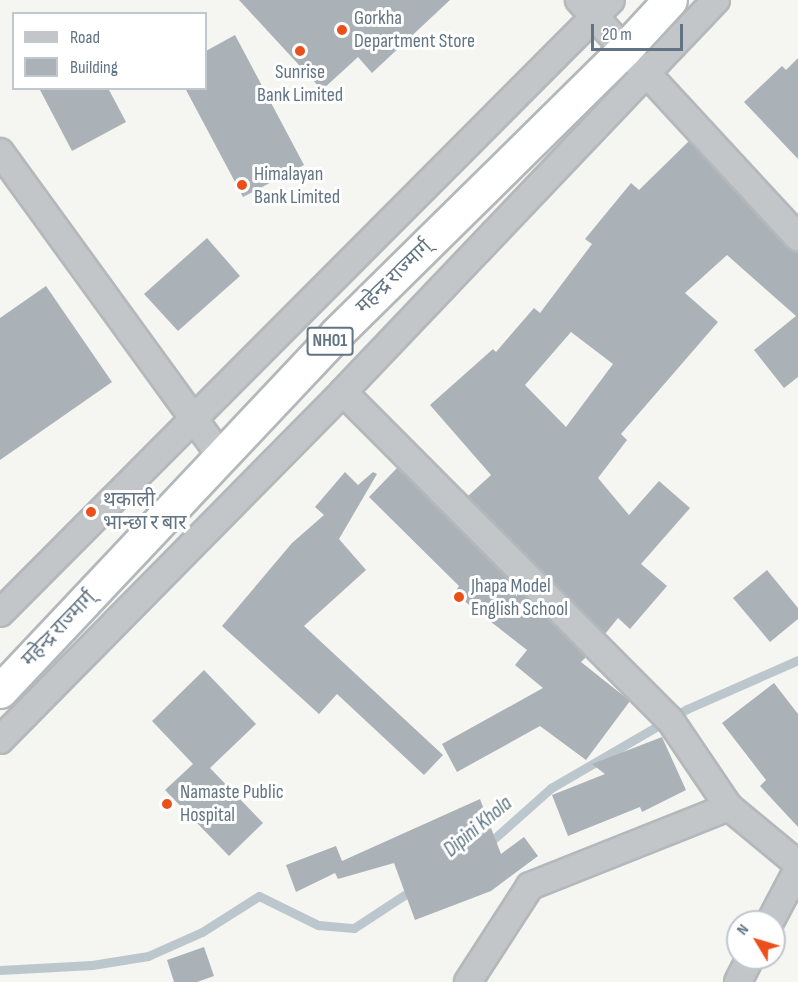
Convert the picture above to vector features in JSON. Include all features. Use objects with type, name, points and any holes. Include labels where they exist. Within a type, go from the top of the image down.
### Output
[{"type":"highway","name":"महेन्द्र राज्मार्ग्","points":[[0,691],[336,334],[623,51],[670,0]]},
{"type":"street","points":[[0,740],[343,392],[716,0]]},
{"type":"street","points":[[0,613],[194,418],[595,6],[623,51],[798,237]]},
{"type":"street","points":[[0,152],[222,457]]},
{"type":"street","points":[[343,392],[670,720],[729,807],[798,864]]},
{"type":"street","points":[[468,982],[530,886],[729,807]]},
{"type":"street","points":[[776,910],[798,869]]},
{"type":"building","name":"Gorkha Department Store","points":[[239,0],[450,0],[372,73],[358,57],[322,90]]},
{"type":"building","points":[[235,35],[304,165],[243,197],[186,90],[207,90],[207,50]]},
{"type":"building","points":[[798,58],[798,159],[744,102],[782,66],[786,70]]},
{"type":"building","points":[[40,90],[109,90],[126,122],[72,151]]},
{"type":"building","points":[[689,141],[787,247],[798,252],[798,377],[784,388],[754,350],[796,316],[727,255],[685,293],[718,322],[621,434],[627,440],[598,478],[629,515],[659,481],[690,508],[641,564],[667,586],[630,629],[618,618],[605,634],[468,496],[491,475],[430,405],[493,349],[496,352],[534,308],[540,313],[592,244],[585,239],[631,183],[639,190]],"holes":[[[571,332],[613,364],[566,427],[525,385]]]},
{"type":"building","points":[[207,238],[240,276],[178,331],[144,294]]},
{"type":"building","points":[[46,286],[112,382],[0,460],[0,318]]},
{"type":"building","points":[[397,468],[586,657],[581,662],[630,701],[586,760],[540,726],[457,772],[442,744],[543,688],[515,665],[527,650],[454,593],[459,586],[369,497]]},
{"type":"building","points":[[345,472],[358,485],[373,472],[377,474],[339,539],[366,570],[304,626],[443,755],[424,775],[337,694],[319,714],[222,626],[292,543],[324,515],[315,507]]},
{"type":"building","points":[[767,570],[798,608],[798,619],[770,642],[733,598]]},
{"type":"building","points":[[204,670],[256,724],[210,768],[263,823],[229,856],[165,790],[193,764],[152,721]]},
{"type":"building","points":[[774,683],[798,714],[798,827],[760,786],[766,780],[722,723]]},
{"type":"building","points":[[662,737],[686,790],[642,812],[640,807],[568,836],[552,795],[605,774],[592,764]]},
{"type":"building","points":[[480,799],[501,854],[524,837],[538,856],[491,891],[415,920],[394,863],[338,879],[335,873],[296,892],[286,865],[336,846],[342,861]]},
{"type":"building","points":[[204,947],[214,976],[197,982],[174,982],[167,960]]},
{"type":"waterway","name":"Dipini Khola","points":[[488,844],[551,788],[687,709],[798,660]]},
{"type":"waterway","name":"Dipini Khola","points":[[0,970],[92,965],[148,956],[202,932],[259,896],[318,925],[354,928],[415,888]]},
{"type":"place","name":"Gorkha Department Store","points":[[342,30]]},
{"type":"place","name":"Sunrise Bank Limited","points":[[300,51]]},
{"type":"place","name":"Himalayan Bank Limited","points":[[242,185]]},
{"type":"place","name":"थकाली भान्छा र बार","points":[[91,512]]},
{"type":"place","name":"Jhapa Model English School","points":[[459,597]]},
{"type":"place","name":"Namaste Public Hospital","points":[[167,804]]}]
